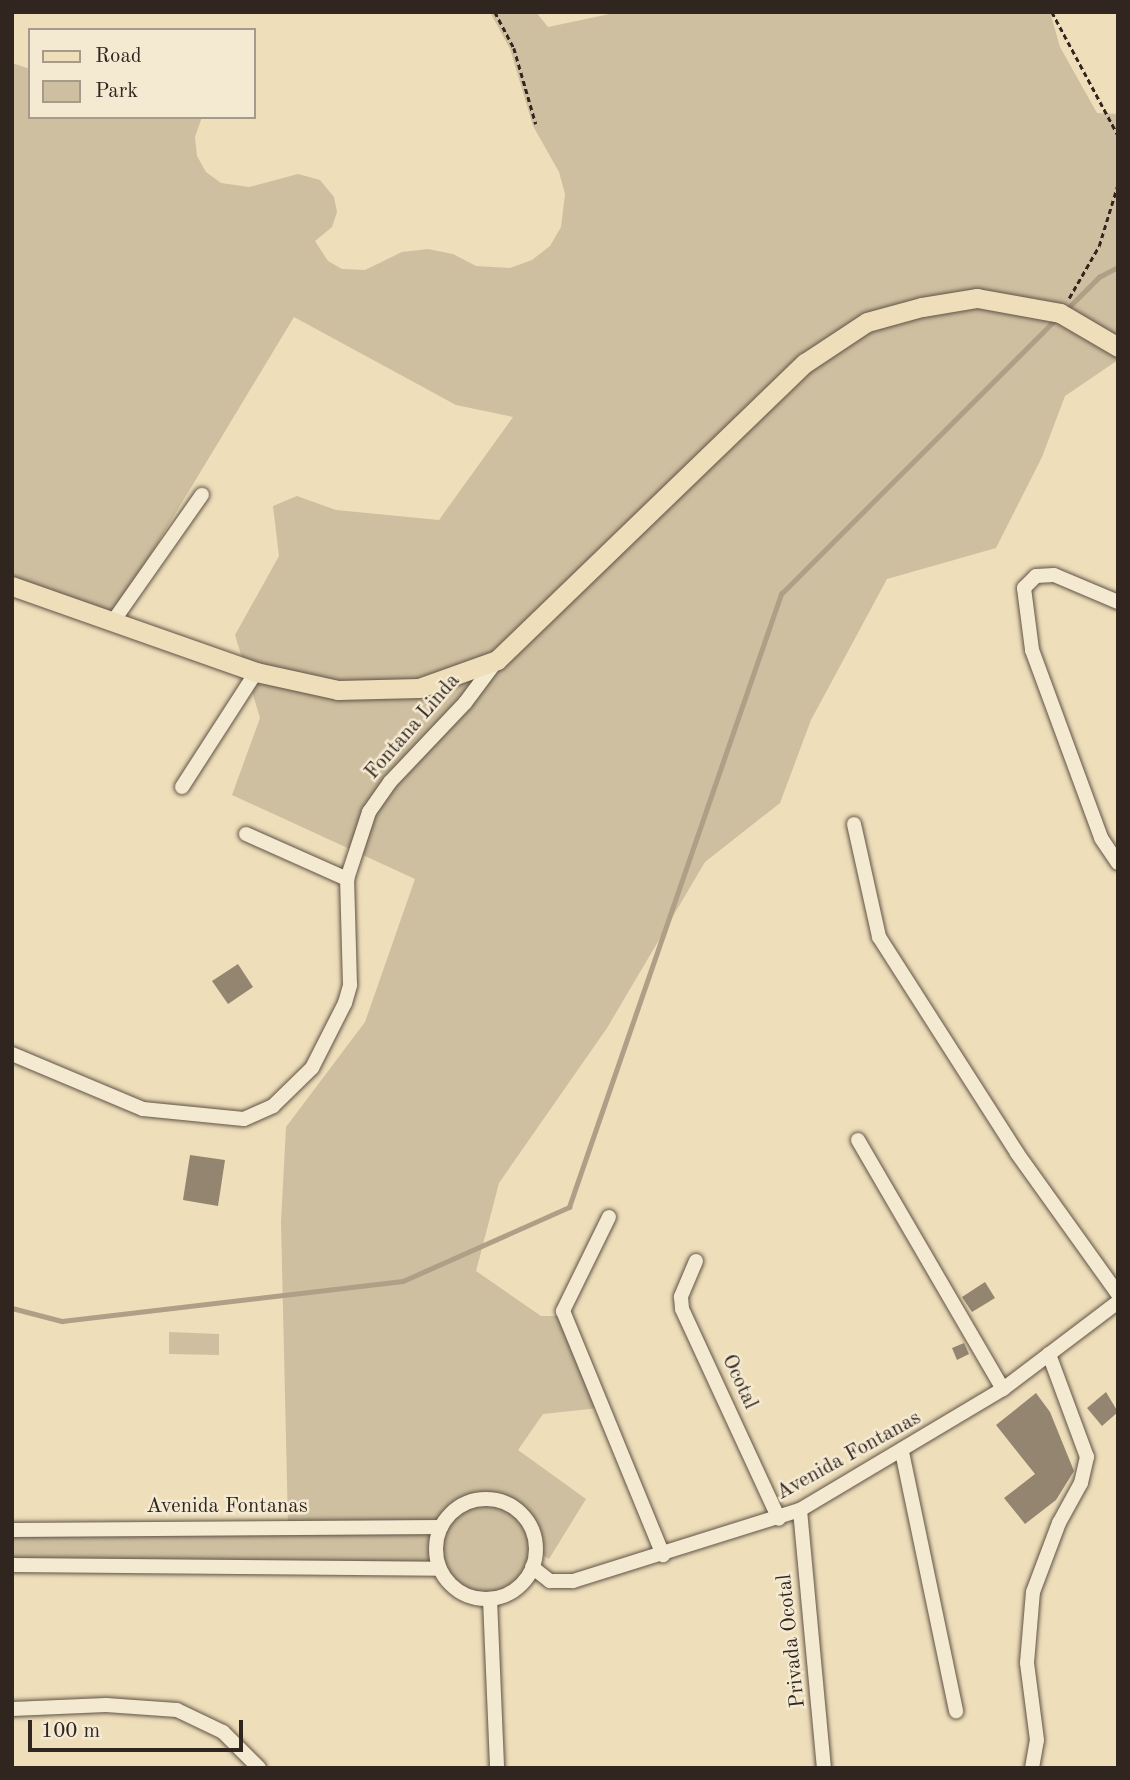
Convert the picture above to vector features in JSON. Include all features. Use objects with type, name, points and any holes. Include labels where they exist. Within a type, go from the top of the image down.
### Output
[{"type":"main road","points":[[12,586],[256,672],[317,687],[378,692],[439,683],[497,660],[805,363],[836,340],[867,323],[922,307],[977,298],[1060,313],[1118,347]]},
{"type":"street","points":[[114,620],[202,495]]},
{"type":"street","points":[[1118,602],[1054,575],[1036,576],[1024,588],[1031,650],[1101,838],[1118,863]]},
{"type":"street","name":"Fontana Linda","points":[[12,1054],[143,1109],[219,1120],[258,1116],[312,1068],[339,1020],[350,985],[347,879],[369,812],[390,782],[465,703],[497,660]]},
{"type":"street","points":[[182,787],[256,672]]},
{"type":"street","points":[[854,824],[879,937],[1017,1153],[1118,1294]]},
{"type":"street","points":[[246,834],[347,879]]},
{"type":"street","points":[[858,1140],[1003,1389]]},
{"type":"street","points":[[609,1217],[580,1285],[563,1311],[663,1555]]},
{"type":"street","name":"Ocotal","points":[[696,1261],[681,1297],[682,1309],[779,1519]]},
{"type":"street","name":"Avenida Fontanas","points":[[532,1567],[550,1581],[565,1583],[779,1519],[800,1510],[902,1452],[1003,1389],[1118,1302]]},
{"type":"street","points":[[1032,1768],[1037,1740],[1027,1662],[1033,1592],[1059,1523],[1081,1483],[1087,1457],[1049,1354]]},
{"type":"street","points":[[902,1452],[956,1712]]},
{"type":"street","points":[[498,1501],[526,1519],[534,1534],[532,1567],[516,1589],[490,1599],[460,1592],[440,1569],[436,1548],[441,1527],[465,1504],[498,1501]]},
{"type":"street","name":"Privada Ocotal","points":[[800,1510],[824,1768]]},
{"type":"street","name":"Avenida Fontanas","points":[[12,1530],[441,1527]]},
{"type":"street","points":[[12,1565],[440,1569]]},
{"type":"street","points":[[490,1599],[497,1768]]},
{"type":"street","points":[[12,1709],[118,1705],[177,1710],[223,1732],[259,1768]]},
{"type":"path","points":[[495,12],[514,48],[536,124]]},
{"type":"path","points":[[1052,12],[1118,135]]},
{"type":"path","points":[[1060,313],[1099,246],[1118,184]]},
{"type":"green space","points":[[490,12],[536,12],[548,27],[619,12],[1050,12],[1060,47],[1097,113],[1118,114],[1118,360],[1065,396],[1042,457],[996,548],[887,579],[811,720],[780,803],[705,862],[607,1028],[499,1183],[476,1271],[541,1316],[560,1316],[599,1408],[543,1414],[518,1450],[586,1499],[549,1559],[537,1552],[527,1520],[498,1501],[465,1504],[441,1526],[288,1525],[281,1222],[286,1127],[365,1022],[415,879],[232,795],[260,718],[235,635],[279,556],[273,506],[297,496],[336,510],[439,520],[513,417],[456,405],[294,317],[114,615],[12,582],[12,63],[28,68],[28,119],[201,119],[195,137],[197,156],[206,172],[221,183],[249,187],[298,174],[320,180],[334,197],[337,212],[332,227],[315,241],[328,261],[342,269],[365,270],[402,252],[428,249],[453,254],[476,266],[510,268],[532,260],[550,246],[561,227],[565,194],[559,172],[533,126],[510,49]]},
{"type":"green space","points":[[169,1332],[219,1334],[219,1355],[169,1354]]},
{"type":"green space","points":[[481,1501],[513,1509],[531,1534],[534,1551],[531,1566],[514,1587],[490,1597],[462,1590],[440,1566],[12,1563],[12,1537],[440,1530],[453,1515]]},
{"type":"building","points":[[238,964],[253,987],[228,1004],[212,981]]},
{"type":"building","points":[[190,1155],[225,1160],[218,1206],[183,1200]]},
{"type":"building","points":[[985,1282],[995,1298],[972,1312],[962,1297]]},
{"type":"building","points":[[964,1343],[969,1354],[957,1360],[952,1348]]},
{"type":"building","points":[[1106,1392],[1118,1412],[1102,1426],[1087,1408]]},
{"type":"building","points":[[1036,1393],[1050,1412],[1074,1471],[1056,1500],[1025,1524],[1004,1498],[1035,1474],[996,1425]]},
{"type":"waterway","points":[[1065,311],[1099,277],[1118,267]]},
{"type":"waterway","points":[[12,1308],[62,1321],[403,1281],[569,1207],[781,594],[1056,319]]}]
